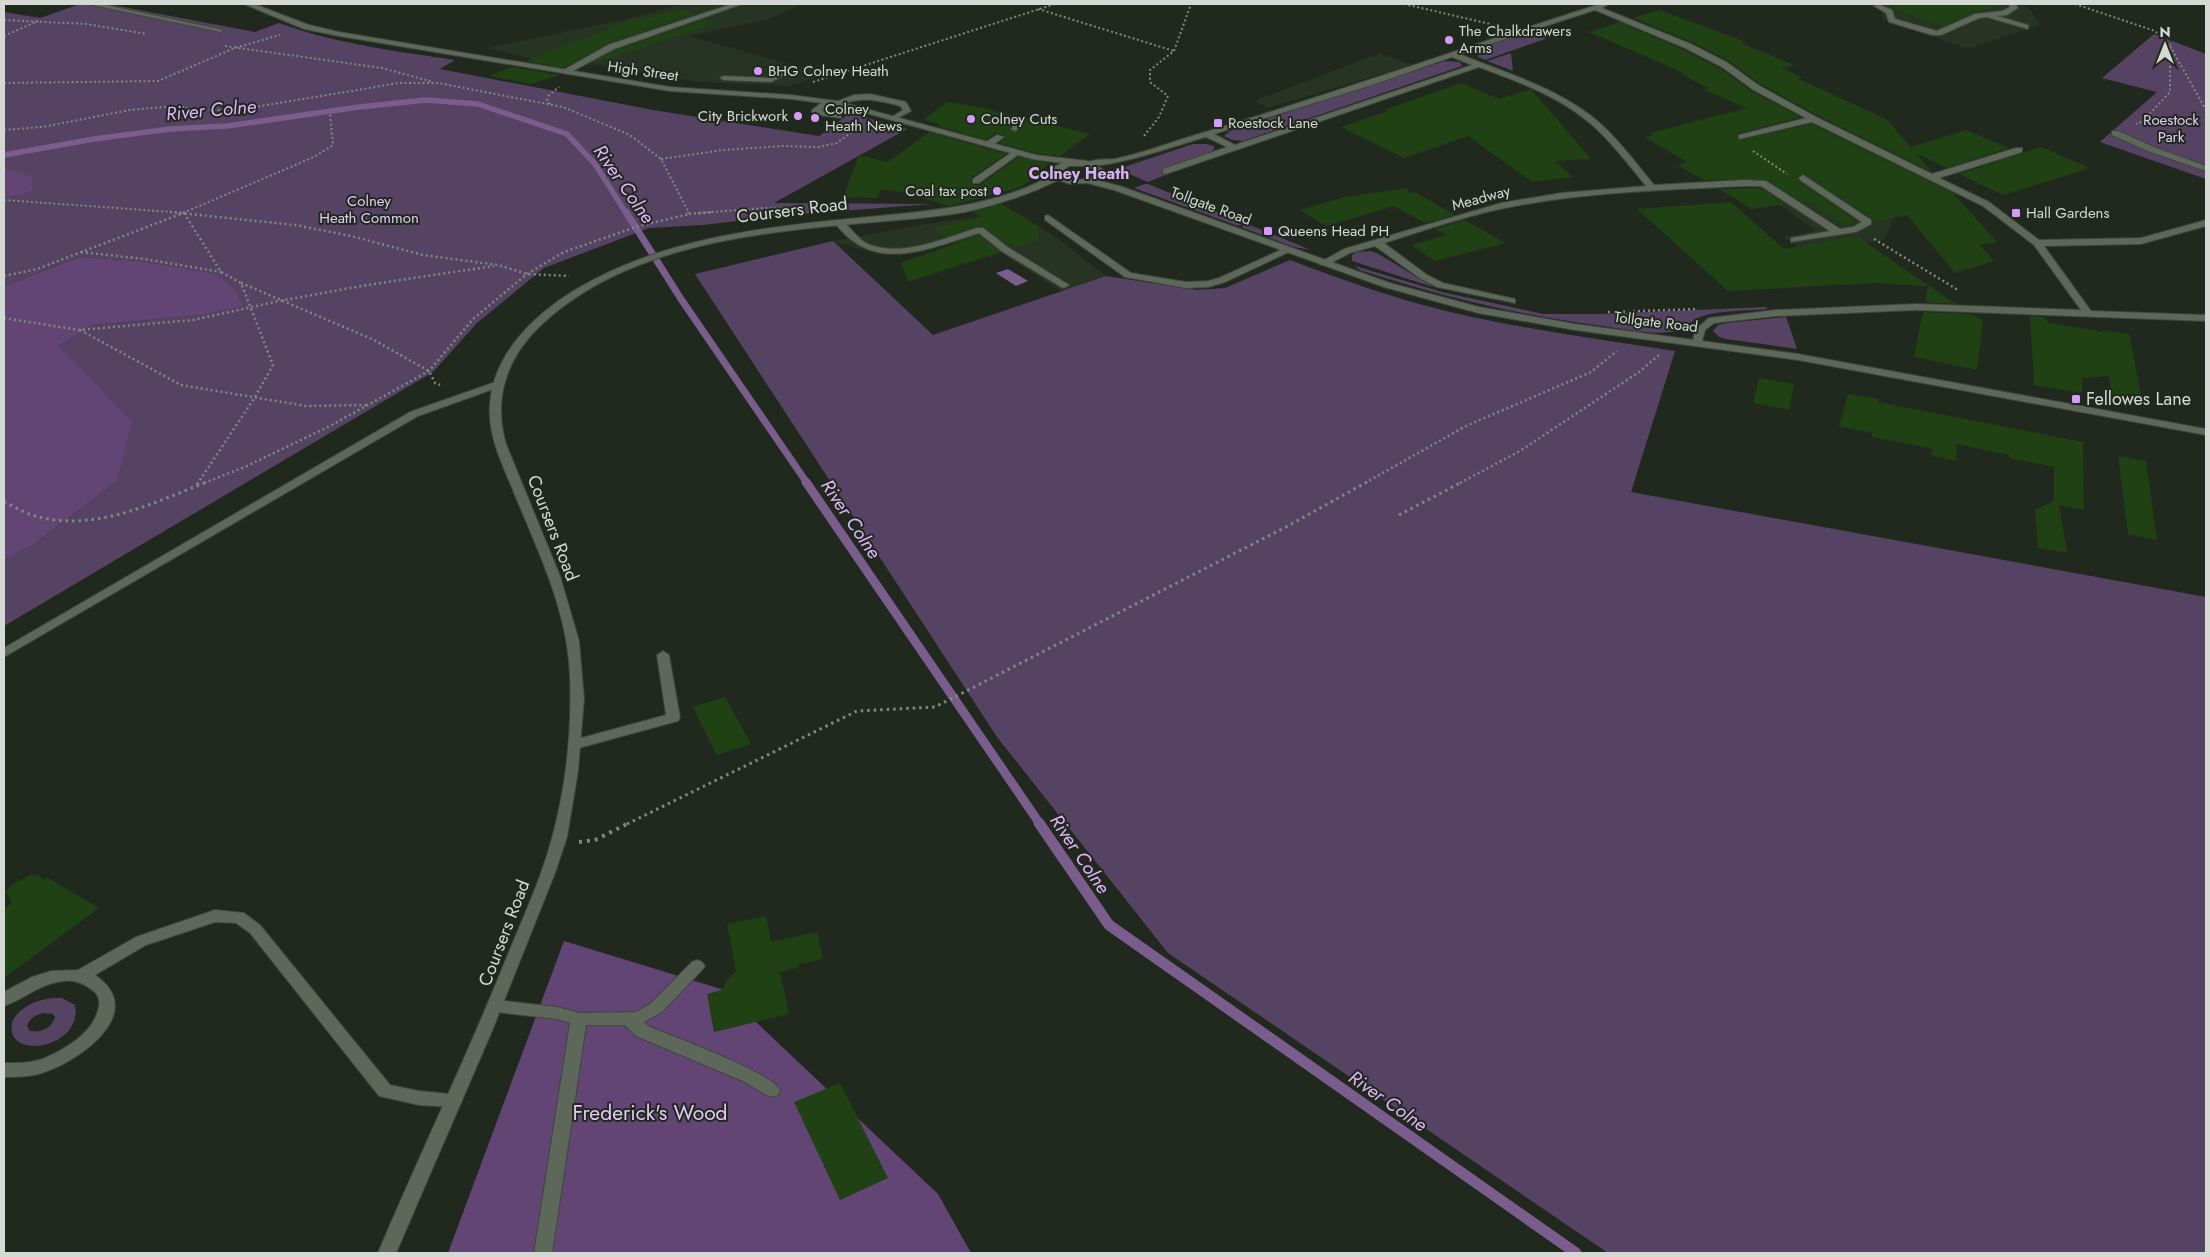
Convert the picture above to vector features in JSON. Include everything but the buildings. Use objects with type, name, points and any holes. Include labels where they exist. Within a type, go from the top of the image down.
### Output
[{"type":"street","points":[[92,4],[220,30]]},
{"type":"street","name":"High Street","points":[[248,4],[307,27],[339,34],[670,89],[832,103],[875,112],[1035,157],[1090,164]]},
{"type":"street","points":[[564,72],[611,47],[738,4]]},
{"type":"street","points":[[1090,164],[1116,161],[1207,134],[1606,4]]},
{"type":"street","points":[[1878,4],[1889,12],[1892,20],[1932,33],[1938,33],[1978,16],[2009,10],[2014,8],[2012,4]]},
{"type":"street","points":[[1596,8],[1688,46],[1725,65],[1755,87],[1813,119],[1986,204],[2038,243],[2087,312]]},
{"type":"street","points":[[1987,15],[2025,28]]},
{"type":"street","points":[[1452,54],[1548,94],[1589,118],[1652,188]]},
{"type":"street","points":[[1166,171],[1478,65]]},
{"type":"street","points":[[724,78],[771,80],[790,70]]},
{"type":"street","points":[[838,116],[815,112],[832,103],[859,95],[903,104],[906,111],[894,118]]},
{"type":"street","points":[[1742,137],[1813,119]]},
{"type":"street","points":[[2115,133],[2151,149],[2206,169]]},
{"type":"street","points":[[1207,134],[1235,148]]},
{"type":"street","points":[[989,144],[1000,137]]},
{"type":"street","points":[[1932,177],[2019,150]]},
{"type":"street","points":[[976,181],[1018,152]]},
{"type":"street","name":"High Street","points":[[1035,157],[1058,173],[1076,182]]},
{"type":"street","points":[[1089,180],[1116,161]]},
{"type":"street","name":"Coursers Road","points":[[1041,187],[1068,164],[1078,163]]},
{"type":"street","name":"Tollgate Road","points":[[1090,164],[1117,188]]},
{"type":"street","points":[[1794,240],[1856,229],[1868,222],[1803,178]]},
{"type":"street","name":"Coursers Road","points":[[387,1253],[496,1006],[558,844],[574,760],[578,705],[575,657],[567,618],[544,549],[510,469],[496,428],[494,406],[498,384],[506,365],[517,347],[539,322],[568,299],[602,279],[653,258],[693,245],[760,231],[961,209],[990,204],[1041,187],[1089,180]]},
{"type":"street","name":"Tollgate Road","points":[[1089,180],[1117,188],[1402,290],[1478,310],[1541,322],[1798,356],[2206,432]]},
{"type":"street","name":"Meadway","points":[[1324,263],[1347,251],[1501,206],[1574,194],[1652,188],[1763,183],[1838,232]]},
{"type":"street","points":[[1048,218],[1128,275],[1186,285],[1209,284],[1222,280],[1288,250]]},
{"type":"street","points":[[839,223],[854,240],[866,247],[895,252],[915,249],[980,230],[1006,250],[1064,285]]},
{"type":"street","points":[[2038,243],[2141,240],[2206,224]]},
{"type":"street","points":[[1376,242],[1424,277],[1440,285],[1512,301]]},
{"type":"street","points":[[1697,343],[1698,331],[1703,325],[1712,320],[1847,309],[1916,307],[2206,318]]},
{"type":"street","points":[[4,652],[414,414],[498,384]]},
{"type":"street","points":[[575,744],[673,718],[663,655]]},
{"type":"street","points":[[80,976],[141,942],[215,916],[239,917],[254,929],[386,1091],[419,1098],[454,1100]]},
{"type":"street","points":[[496,1006],[557,1013],[578,1019],[630,1019],[646,1014],[656,1008],[697,966]]},
{"type":"street","points":[[4,1000],[17,990],[39,981],[60,976],[80,976],[94,981],[104,990],[107,1002],[104,1016],[95,1032],[80,1046],[62,1058],[41,1066],[20,1070],[4,1070]]},
{"type":"street","points":[[543,1253],[578,1019]]},
{"type":"street","points":[[630,1019],[642,1031],[751,1077],[772,1090]]},
{"type":"path","points":[[791,98],[800,86],[1055,4]]},
{"type":"path","points":[[1144,137],[1159,117],[1168,96],[1150,82],[1150,70],[1174,51],[1191,4]]},
{"type":"path","points":[[1404,4],[1520,31]]},
{"type":"path","points":[[2075,4],[2155,31],[2170,46],[2206,110]]},
{"type":"path","points":[[1037,9],[1174,51]]},
{"type":"path","points":[[4,36],[41,20]]},
{"type":"path","points":[[4,83],[158,81],[235,48],[307,27]]},
{"type":"path","points":[[2115,133],[2143,121],[2170,92],[2170,46]]},
{"type":"path","points":[[4,130],[42,127],[130,110],[177,106],[199,110],[237,110],[399,84],[438,84],[563,107],[630,135],[661,158],[689,214],[636,227],[564,252],[527,274],[473,319],[429,371],[330,426],[247,466],[145,506],[96,521],[63,521],[32,515],[4,502]]},
{"type":"path","points":[[661,158],[732,149],[783,146],[819,147],[837,143],[854,132],[875,112]]},
{"type":"path","points":[[4,276],[37,269],[184,213],[314,157],[333,145],[330,114]]},
{"type":"path","points":[[1742,137],[1748,148],[1788,174],[1803,178]]},
{"type":"path","points":[[4,200],[184,213],[295,225],[351,236],[422,255],[498,265],[527,274],[602,279]]},
{"type":"path","points":[[184,213],[221,272]]},
{"type":"path","points":[[1856,229],[1961,292],[1982,309]]},
{"type":"path","points":[[80,252],[144,259],[221,272],[279,301],[372,339],[429,371]]},
{"type":"path","points":[[4,318],[79,330],[193,320],[279,301],[367,285],[498,265]]},
{"type":"path","points":[[197,486],[255,397],[272,365],[241,283]]},
{"type":"path","points":[[1604,312],[1704,308]]},
{"type":"path","points":[[79,330],[181,385],[306,406],[369,404]]},
{"type":"path","points":[[558,844],[595,840],[857,711],[935,707],[1284,528],[1466,426],[1591,372],[1637,335]]},
{"type":"path","points":[[1399,515],[1520,451],[1640,372],[1668,348],[1671,340]]},
{"type":"shaded area","points":[[684,4],[803,4],[766,20],[689,36],[826,74],[791,86],[698,82],[600,65],[566,64],[528,58],[486,48],[627,19]]},
{"type":"shaded area","points":[[1866,4],[2022,4],[2030,9],[2040,25],[1968,49],[1883,20],[1881,9]]},
{"type":"shaded area","points":[[1380,53],[1411,65],[1268,108],[1254,101]]},
{"type":"shaded area","points":[[1824,173],[1894,218],[1883,240],[1796,257],[1797,246],[1784,237],[1816,231],[1758,189],[1748,179],[1782,174]]},
{"type":"shaded area","points":[[1017,212],[1053,235],[1106,276],[1062,292],[976,237],[915,253],[880,255],[833,241],[932,223]]},
{"type":"shaded area","points":[[1008,269],[1028,281],[1016,286],[996,273]]},
{"type":"green space","name":"Colney Heath Common","points":[[80,4],[107,4],[255,32],[279,23],[344,42],[455,60],[440,69],[653,110],[819,136],[850,113],[907,129],[774,203],[933,204],[787,215],[703,225],[649,228],[544,268],[477,323],[433,372],[4,626],[4,560],[33,545],[117,481],[58,346],[93,325],[203,315],[243,307],[214,273],[141,261],[80,257],[4,286],[4,12],[40,18]]},
{"type":"green space","points":[[1544,27],[1557,29],[1545,39],[1485,60],[1478,57],[1479,48]]},
{"type":"green space","name":"Roestock Park","points":[[2154,34],[2206,54],[2206,179],[2100,142],[2157,92],[2102,78]]},
{"type":"green space","points":[[1511,53],[1513,71],[1487,61]]},
{"type":"green space","points":[[1445,61],[1460,62],[1462,66],[1243,141],[1232,140],[1224,136],[1230,131]]},
{"type":"green space","points":[[1193,144],[1206,144],[1214,146],[1214,149],[1210,153],[1162,170],[1168,174],[1148,182],[1120,170],[1124,167]]},
{"type":"green space","points":[[4,169],[32,176],[32,191],[13,196],[4,196]]},
{"type":"green space","points":[[1145,184],[1244,223],[1238,226],[1134,188]]},
{"type":"green space","points":[[1247,224],[1311,250],[1294,247],[1241,227]]},
{"type":"green space","points":[[833,241],[933,335],[1106,276],[1197,290],[1225,288],[1290,260],[1389,295],[1450,312],[1534,329],[1675,351],[1631,492],[2206,597],[2206,1253],[1608,1253],[1168,953],[997,737],[695,274]]},
{"type":"green space","points":[[1370,251],[1377,253],[1433,287],[1352,261],[1352,255],[1356,252]]},
{"type":"green space","points":[[80,257],[141,261],[214,273],[233,288],[243,307],[203,315],[93,325],[58,346],[132,422],[117,481],[33,545],[4,560],[4,286]]},
{"type":"green space","points":[[1355,266],[1442,292],[1543,314],[1600,314],[1766,307],[1767,309],[1715,313],[1700,317],[1685,328],[1677,331],[1662,333],[1643,332],[1566,321],[1477,303],[1389,279],[1360,270]]},
{"type":"green space","points":[[1786,317],[1797,349],[1726,339],[1719,337],[1713,331],[1718,325],[1727,323]]},
{"type":"green space","name":"Frederick's Wood","points":[[564,941],[721,989],[938,1194],[971,1253],[448,1253]]},
{"type":"green space","points":[[62,998],[75,1005],[74,1020],[67,1032],[56,1041],[42,1045],[29,1046],[18,1042],[12,1033],[13,1020],[16,1015],[25,1007],[46,999]],"holes":[[[43,1013],[53,1014],[55,1017],[54,1021],[46,1029],[30,1031],[27,1026],[31,1019],[38,1015]]]},
{"type":"waterway","name":"River Colne","points":[[4,155],[94,139],[170,129],[227,126],[359,107],[426,100],[478,104],[567,134],[595,164],[626,213]]},
{"type":"waterway","name":"River Colne","points":[[626,212],[681,299],[807,483]]},
{"type":"waterway","name":"River Colne","points":[[806,482],[1040,824]]},
{"type":"waterway","name":"River Colne","points":[[1039,823],[1109,925],[1576,1253]]},
{"type":"place","name":"The Chalkdrawers Arms","points":[[1449,40]]},
{"type":"place","name":"BHG Colney Heath","points":[[758,71]]},
{"type":"place","name":"City Brickwork","points":[[798,116]]},
{"type":"place","name":"Colney Heath News","points":[[815,118]]},
{"type":"place","name":"Colney Cuts","points":[[971,119]]},
{"type":"place","name":"Roestock Lane","points":[[1218,123]]},
{"type":"place","name":"Coal tax post","points":[[997,191]]},
{"type":"place","name":"Hall Gardens","points":[[2016,213]]},
{"type":"place","name":"Queens Head PH","points":[[1268,231]]},
{"type":"place","name":"Fellowes Lane","points":[[2076,399]]},
{"type":"district","name":"Colney Heath","points":[[1079,173]]}]
